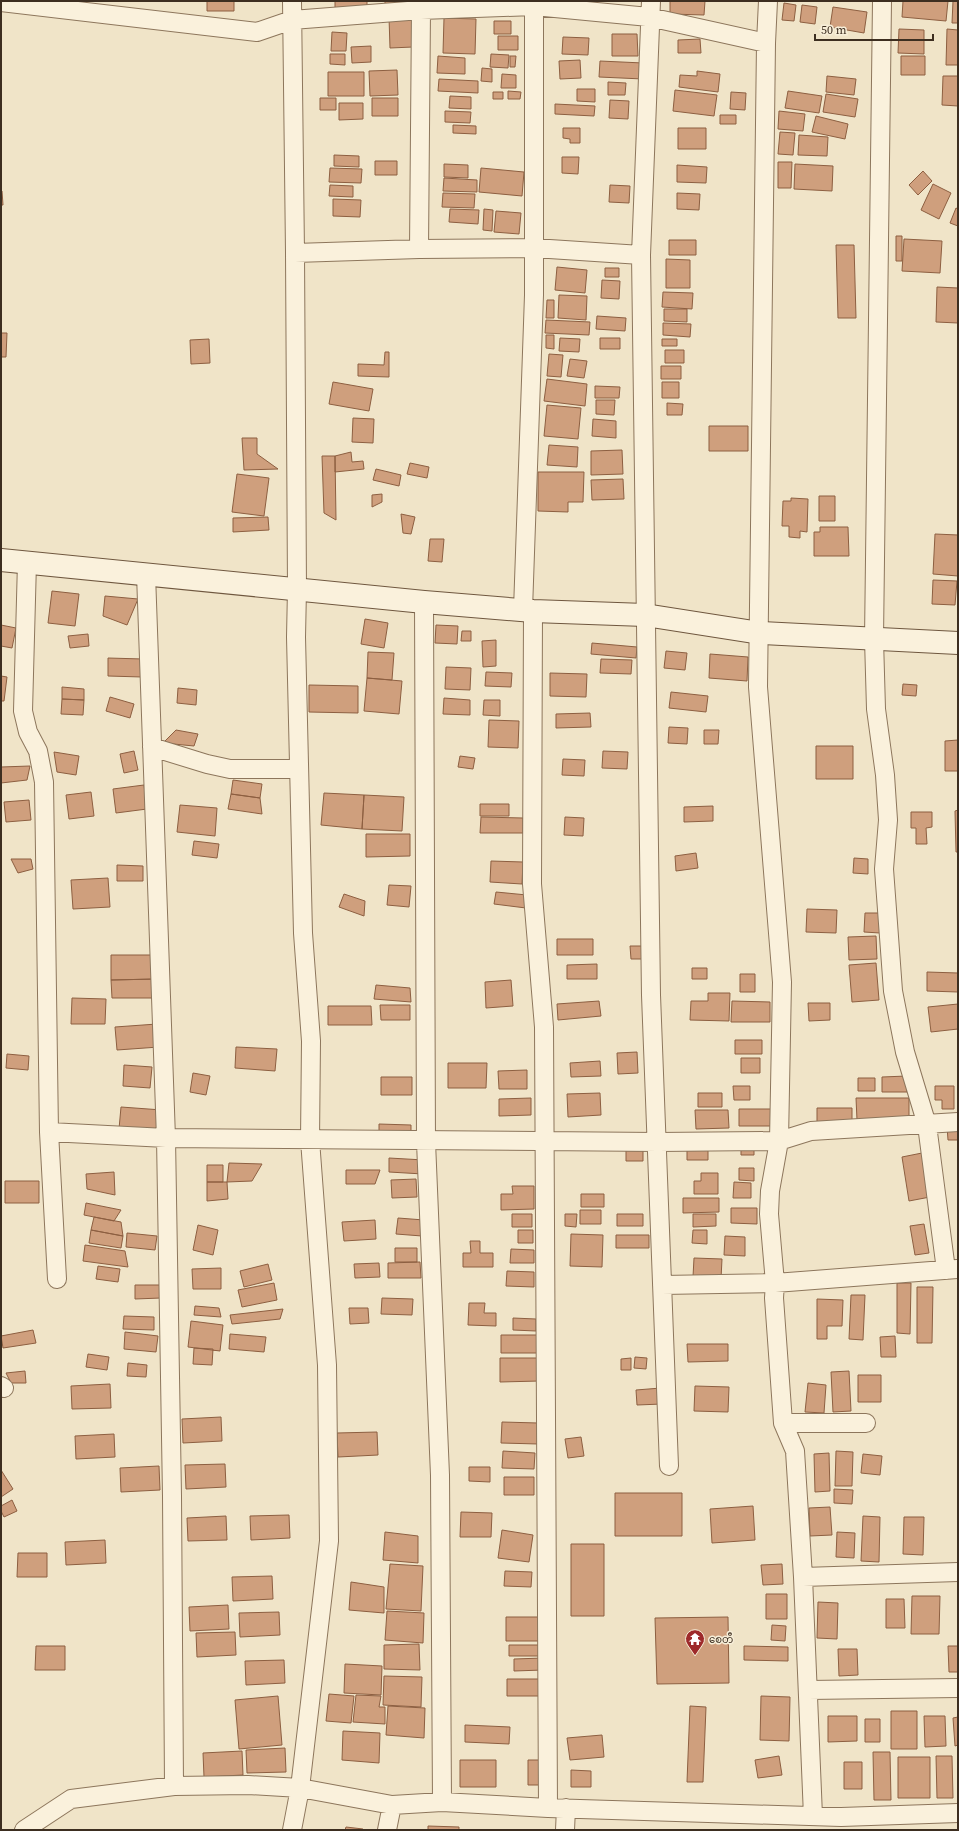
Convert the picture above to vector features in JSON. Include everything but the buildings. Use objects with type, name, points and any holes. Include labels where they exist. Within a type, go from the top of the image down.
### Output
[{"type":"street","points":[[292,1],[295,253],[296,637],[299,769],[303,933],[311,1041],[310,1140],[327,1365],[329,1541],[300,1788],[292,1830]]},
{"type":"street","points":[[768,1],[766,43],[760,632],[758,687],[782,982],[779,1141],[770,1191],[769,1214],[775,1283],[774,1298],[783,1424],[795,1451],[803,1577],[813,1816]]},
{"type":"street","points":[[662,1285],[775,1283],[952,1269],[926,1125],[905,1052],[893,991],[884,869],[888,820],[881,738],[876,709],[874,639],[882,1]]},
{"type":"street","points":[[1,2],[257,32],[292,20],[421,10],[534,4],[650,9],[766,43]]},
{"type":"street","points":[[534,4],[534,248],[528,610],[532,884],[544,1027],[557,1808],[565,1830]]},
{"type":"street","points":[[650,9],[641,255],[645,615],[651,987],[669,1466]]},
{"type":"street","points":[[419,249],[421,10]]},
{"type":"street","points":[[295,253],[419,249],[534,248],[641,255]]},
{"type":"street","points":[[1,560],[424,602],[528,610],[645,615],[760,632],[958,643]]},
{"type":"street","points":[[27,562],[23,711],[28,732],[38,751],[44,782],[49,1132],[57,1279]]},
{"type":"street","points":[[146,574],[166,1138],[172,1481],[174,1786]]},
{"type":"street","points":[[424,602],[426,1142],[440,1475],[442,1802]]},
{"type":"street","points":[[152,747],[207,764],[230,769],[299,769]]},
{"type":"street","points":[[49,1132],[166,1138],[426,1142],[779,1141],[811,1131],[958,1122]]},
{"type":"street","points":[[783,1424],[866,1423]]},
{"type":"street","points":[[803,1577],[958,1572]]},
{"type":"street","points":[[808,1690],[958,1688]]},
{"type":"street","points":[[24,1830],[71,1798],[174,1786],[248,1785],[300,1788],[392,1805],[442,1802],[557,1808],[841,1817],[958,1813]]},
{"type":"street","points":[[387,1830],[392,1805]]},
{"type":"place","name":"စေတီ","points":[[695,1656]]}]
